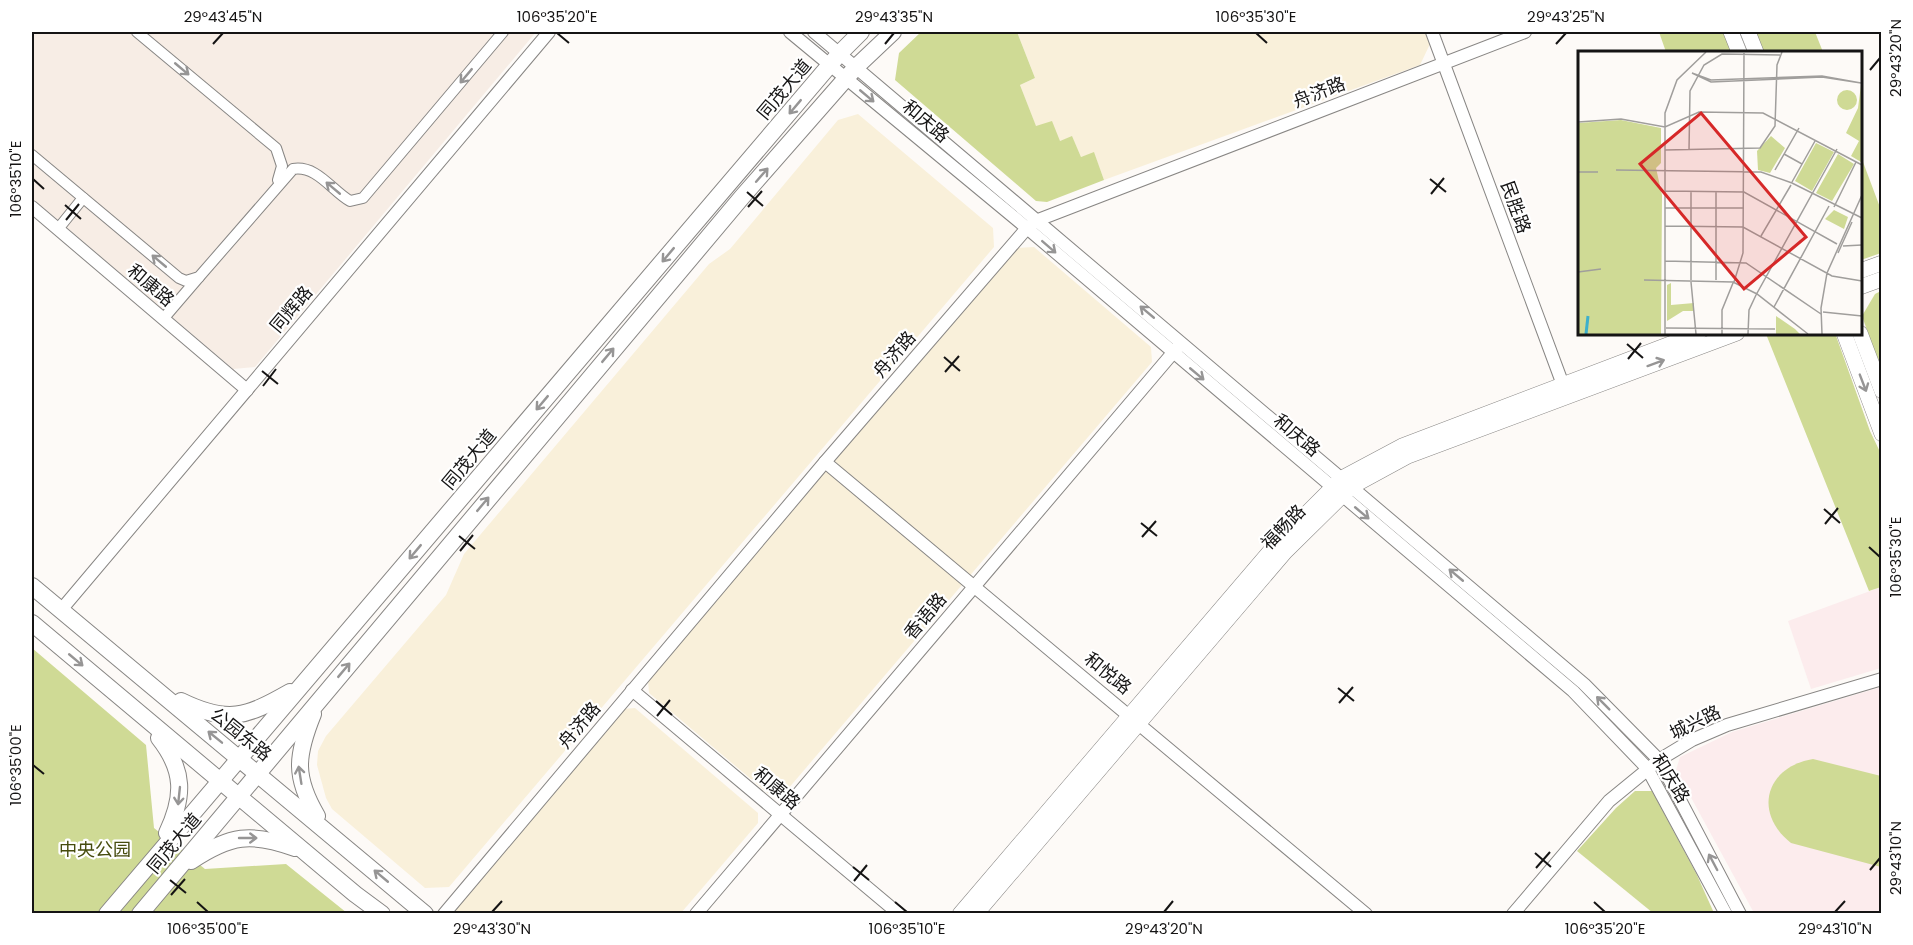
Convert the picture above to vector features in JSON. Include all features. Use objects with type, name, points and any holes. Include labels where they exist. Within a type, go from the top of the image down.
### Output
[{"type":"main road","name":"同茂大道","points":[[107,914],[835,59],[861,32]]},
{"type":"main road","name":"同茂大道","points":[[140,914],[726,215],[851,73],[893,32]]},
{"type":"main road","points":[[1731,32],[1739,51]]},
{"type":"main road","points":[[1748,32],[1756,51]]},
{"type":"main road","points":[[1862,270],[1881,263]]},
{"type":"main road","points":[[1862,286],[1881,279]]},
{"type":"main road","name":"福畅路","points":[[1565,390],[1698,334]]},
{"type":"main road","name":"福畅路","points":[[975,914],[1278,542],[1341,487],[1402,446],[1734,334]]},
{"type":"main road","points":[[1844,334],[1881,434]]},
{"type":"main road","points":[[1860,334],[1881,391]]},
{"type":"main road","name":"公园东路","points":[[32,585],[324,827],[425,914]]},
{"type":"main road","points":[[32,623],[355,894],[382,914]]},
{"type":"main road","points":[[155,688],[208,714],[234,716],[261,709],[302,685]]},
{"type":"main road","points":[[320,698],[303,739],[298,770],[304,795],[324,827]]},
{"type":"main road","points":[[136,710],[173,756],[180,781],[177,812],[158,853]]},
{"type":"main road","name":"福畅路","points":[[960,914],[1134,718]]},
{"type":"main road","points":[[177,869],[217,843],[243,837],[270,839],[304,850]]},
{"type":"street","points":[[137,32],[276,148],[282,166],[275,187]]},
{"type":"street","points":[[164,319],[287,173],[300,168],[314,172],[350,201],[363,198],[503,32]]},
{"type":"street","name":"和庆路","points":[[790,32],[835,59],[1172,353],[1584,684],[1659,760],[1740,914]]},
{"type":"street","name":"和庆路","points":[[814,32],[835,59]]},
{"type":"street","name":"民胜路","points":[[1432,32],[1565,390]]},
{"type":"street","name":"舟济路","points":[[444,914],[825,462],[1027,228],[1038,220],[1525,32]]},
{"type":"street","name":"同辉路","points":[[61,610],[544,33]]},
{"type":"street","name":"和庆路","points":[[851,73],[1038,220],[1182,342],[1341,487],[1573,691],[1647,768],[1725,914]]},
{"type":"street","points":[[32,154],[179,278],[186,281],[199,277]]},
{"type":"street","points":[[58,229],[83,198]]},
{"type":"street","name":"和康路","points":[[32,207],[247,390]]},
{"type":"street","name":"香语路","points":[[696,914],[1182,342]]},
{"type":"street","name":"和悦路","points":[[825,462],[1366,914]]},
{"type":"street","name":"城兴路","points":[[1513,914],[1609,801],[1659,760],[1692,740],[1727,725],[1881,679]]},
{"type":"street","name":"和康路","points":[[632,690],[899,914]]},
{"type":"shaded area","points":[[32,32],[536,32],[255,367],[233,369],[32,198]]},
{"type":"shaded area","points":[[1017,32],[1425,32],[1430,44],[1420,65],[1104,180],[1094,153],[1081,157],[1072,137],[1060,141],[1036,127],[1020,85],[1035,78]]},
{"type":"shaded area","points":[[858,114],[993,228],[994,247],[449,887],[425,888],[332,809],[326,798],[317,765],[318,751],[326,736],[446,595],[464,554],[709,264],[730,249],[838,120]]},
{"type":"shaded area","points":[[1034,247],[1151,347],[1152,362],[782,796],[771,796],[649,693],[648,680],[1016,248]]},
{"type":"shaded area","points":[[1881,587],[1881,668],[1811,689],[1788,621]]},
{"type":"shaded area","points":[[1881,687],[1881,910],[1874,914],[1754,913],[1676,770],[1680,757],[1732,732]]},
{"type":"shaded area","points":[[635,708],[758,813],[758,823],[681,913],[456,914],[456,906],[622,709]]},
{"type":"green space","points":[[921,32],[1017,32],[1035,78],[1020,85],[1036,126],[1052,121],[1060,141],[1072,136],[1081,157],[1094,152],[1104,180],[1047,202],[1036,201],[895,80],[899,53]]},
{"type":"green space","points":[[1659,32],[1725,32],[1733,51],[1666,51]]},
{"type":"green space","points":[[1754,32],[1815,32],[1823,51],[1762,51]]},
{"type":"green space","points":[[1862,159],[1881,210],[1881,253],[1862,260]]},
{"type":"green space","points":[[1881,291],[1881,370],[1862,316],[1875,294]]},
{"type":"green space","points":[[1766,334],[1835,334],[1870,431],[1881,454],[1881,587],[1869,591]]},
{"type":"green space","name":"中央公园","points":[[32,648],[146,745],[154,828],[205,869],[286,864],[347,913],[32,913]]},
{"type":"green space","points":[[1813,759],[1881,776],[1881,867],[1791,843],[1779,831],[1772,818],[1769,805],[1770,793],[1775,781],[1784,771]]},
{"type":"green space","points":[[1635,791],[1652,791],[1696,873],[1714,913],[1653,913],[1577,851],[1616,808]]}]
